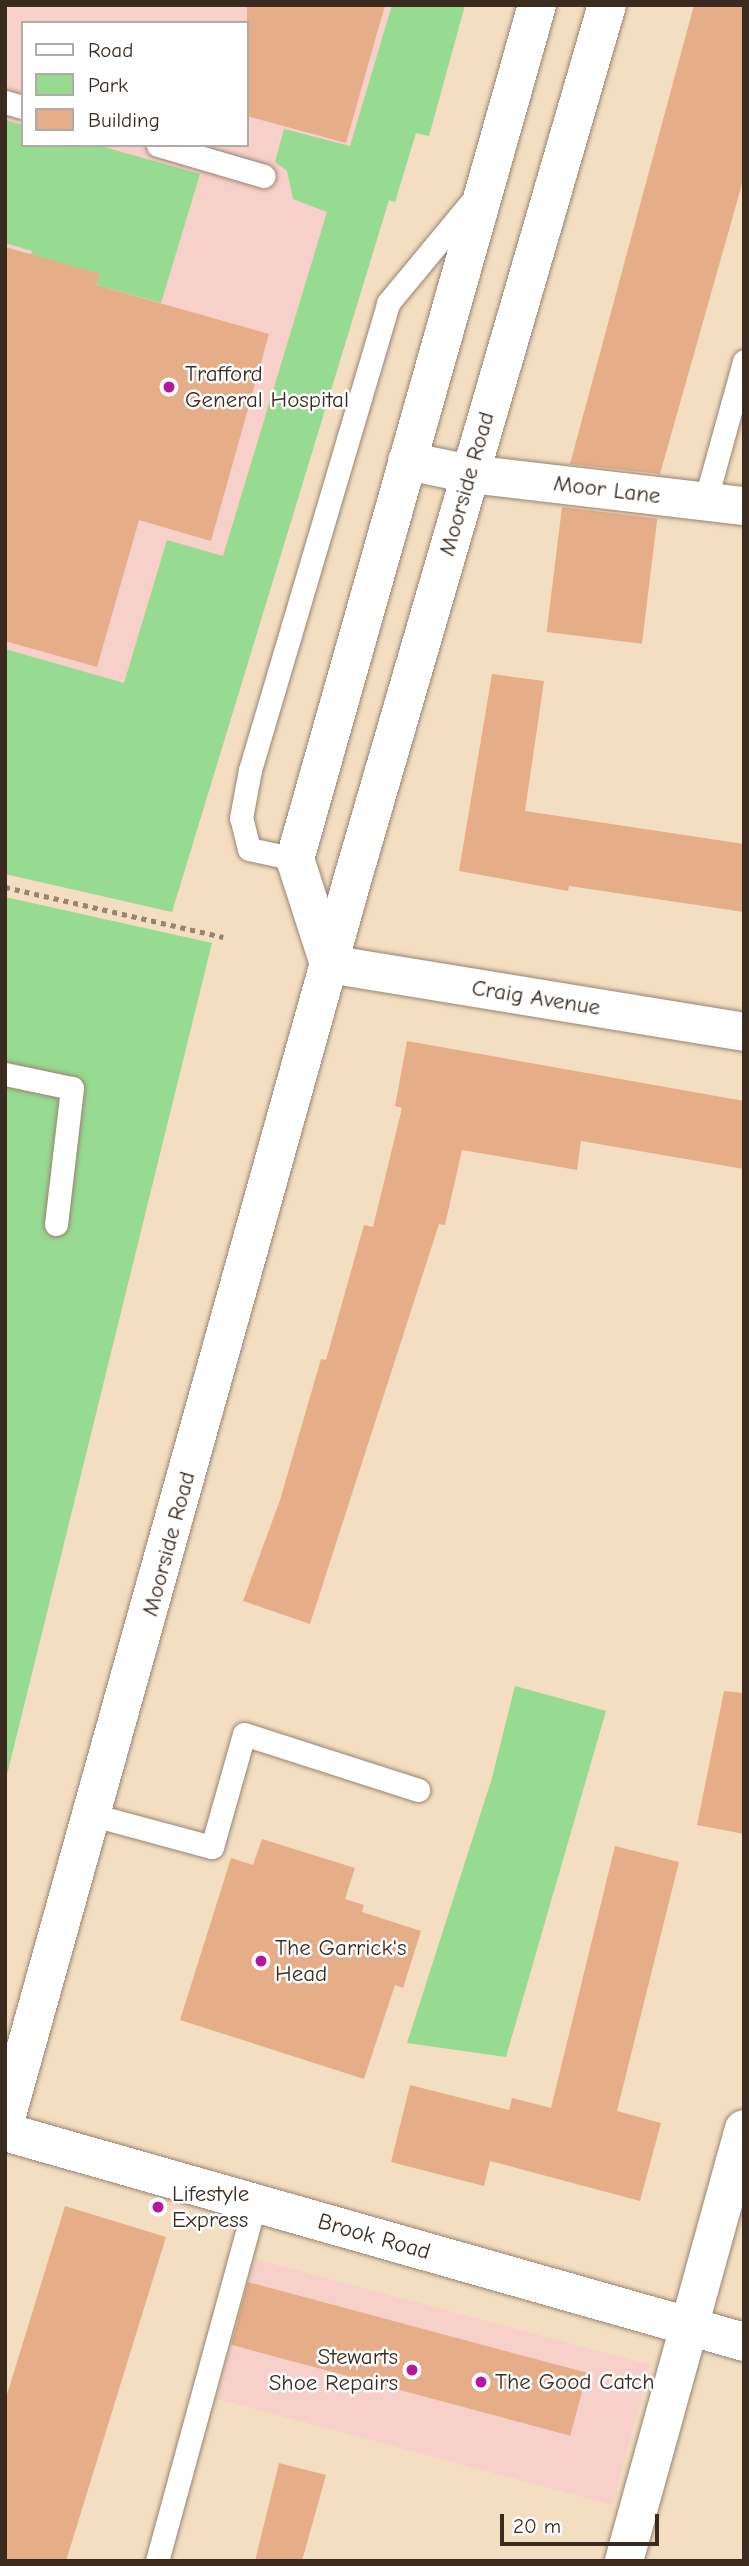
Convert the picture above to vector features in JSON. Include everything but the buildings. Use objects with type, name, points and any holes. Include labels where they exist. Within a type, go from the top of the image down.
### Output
[{"type":"street","points":[[329,964],[295,859],[537,5]]},
{"type":"street","name":"Moorside Road","points":[[5,2122],[329,964],[607,5]]},
{"type":"street","name":"Moor Lane","points":[[407,461],[470,474],[744,506]]},
{"type":"street","name":"Craig Avenue","points":[[329,964],[744,1032]]},
{"type":"street","points":[[624,2561],[744,2129]]},
{"type":"street","name":"Brook Road","points":[[5,2132],[744,2342]]},
{"type":"lane","points":[[165,147],[264,176]]},
{"type":"lane","points":[[295,859],[249,849],[241,818],[250,770],[388,303],[483,188]]},
{"type":"lane","points":[[705,502],[744,361]]},
{"type":"lane","points":[[5,1074],[72,1088],[56,1224]]},
{"type":"lane","points":[[93,1815],[212,1847],[244,1734],[418,1790]]},
{"type":"lane","points":[[157,2561],[255,2203]]},
{"type":"path","points":[[5,887],[223,937]]},
{"type":"shaded area","name":"Trafford General Hospital","points":[[5,5],[465,5],[429,136],[416,133],[395,202],[389,200],[172,912],[5,874]]},
{"type":"shaded area","points":[[255,2259],[650,2365],[613,2505],[217,2399]]},
{"type":"green space","points":[[392,5],[465,5],[429,136],[416,133],[395,202],[389,200],[172,912],[5,874],[5,649],[124,683],[167,540],[223,556],[327,212],[293,199],[287,171],[275,162],[284,129],[350,146]]},
{"type":"green space","points":[[5,120],[21,124],[21,147],[104,147],[200,174],[161,303],[96,285],[100,275],[28,265],[32,251],[5,243]]},
{"type":"green space","points":[[5,897],[212,943],[5,1783]]},
{"type":"green space","points":[[515,1686],[606,1711],[506,2057],[407,2043],[492,1778]]},
{"type":"place","name":"Trafford General Hospital","points":[[169,387]]},
{"type":"place","name":"The Garrick's Head","points":[[261,1961]]},
{"type":"place","name":"Lifestyle Express","points":[[158,2207]]},
{"type":"place","name":"Stewarts Shoe Repairs","points":[[412,2370]]},
{"type":"place","name":"The Good Catch","points":[[481,2382]]}]
